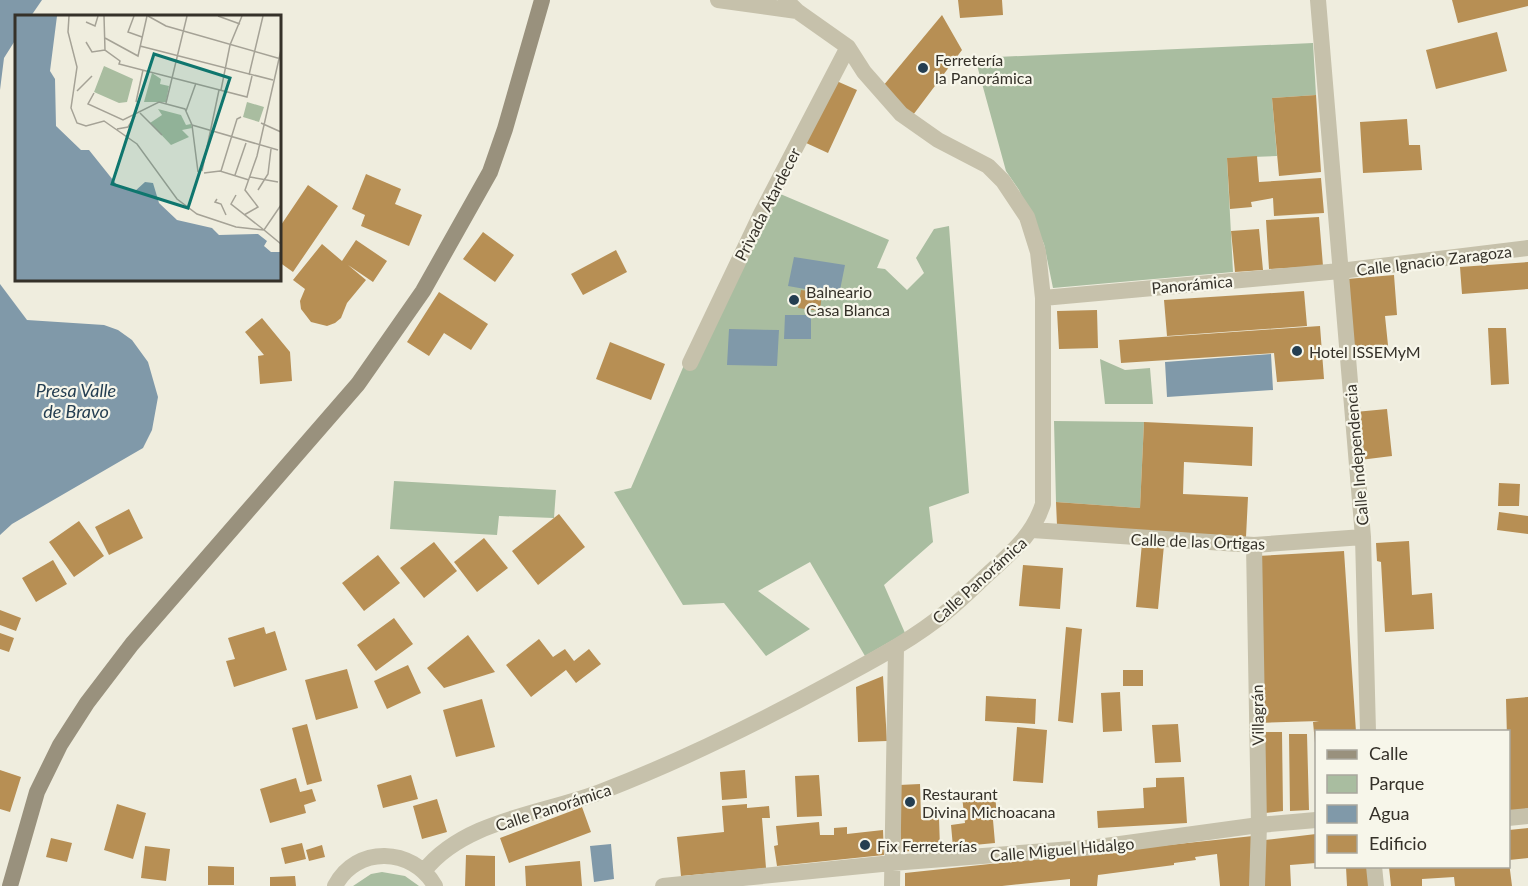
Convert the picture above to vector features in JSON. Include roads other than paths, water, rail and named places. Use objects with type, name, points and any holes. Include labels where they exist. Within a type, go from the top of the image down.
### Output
[{"type":"main road","points":[[10,886],[37,792],[60,745],[87,703],[132,644],[177,596],[358,384],[423,291],[490,172],[505,129],[542,0]]},
{"type":"street","points":[[718,0],[791,5]]},
{"type":"street","name":"Calle Independencia","points":[[1318,0],[1363,537],[1368,730]]},
{"type":"street","name":"Calle Panorámica","points":[[424,871],[445,848],[459,840],[602,792],[747,729],[896,647],[944,614],[1032,530],[1044,504],[1043,298],[1033,234],[1022,208],[1003,181],[988,166],[938,140],[901,114],[864,72],[848,47],[791,5]]},
{"type":"street","name":"Privada Atardecer","points":[[690,363],[760,214],[848,47]]},
{"type":"street","name":"Calle Ignacio Zaragoza","points":[[1340,271],[1528,248]]},
{"type":"street","name":"Panorámica","points":[[1043,298],[1340,271]]},
{"type":"street","name":"Calle de las Ortigas","points":[[1032,530],[1254,545],[1363,537]]},
{"type":"street","name":"Villagrán","points":[[1254,545],[1257,886]]},
{"type":"street","points":[[892,886],[896,647]]},
{"type":"street","points":[[1510,818],[1528,816]]},
{"type":"street","name":"Calle Miguel Hidalgo","points":[[663,886],[892,863],[1098,847],[1258,825],[1315,820]]},
{"type":"street","points":[[335,886],[350,867],[364,859],[380,855],[403,859],[424,871],[435,886]]},
{"type":"street","points":[[1374,868],[1376,886]]},
{"type":"water","points":[[0,0],[42,0],[32,15],[15,15],[15,41],[4,58],[0,90]]},
{"type":"water","points":[[794,257],[845,265],[839,295],[788,286]]},
{"type":"water","name":"Presa Valle de Bravo","points":[[0,284],[27,320],[104,325],[118,330],[132,340],[148,362],[158,397],[152,430],[143,448],[12,524],[0,535]]},
{"type":"water","points":[[785,315],[811,315],[811,339],[784,339]]},
{"type":"water","points":[[729,329],[779,330],[777,366],[727,365]]},
{"type":"water","points":[[1271,354],[1273,390],[1167,397],[1165,362]]},
{"type":"water","points":[[611,844],[614,879],[594,882],[590,846]]},
{"type":"place","name":"Ferretería la Panorámica","points":[[923,68]]},
{"type":"place","name":"Balneario Casa Blanca","points":[[794,300]]},
{"type":"place","name":"Hotel ISSEMyM","points":[[1297,351]]},
{"type":"place","name":"Restaurant Divina Michoacana","points":[[910,802]]},
{"type":"place","name":"Fix Ferreterías","points":[[865,845]]}]
